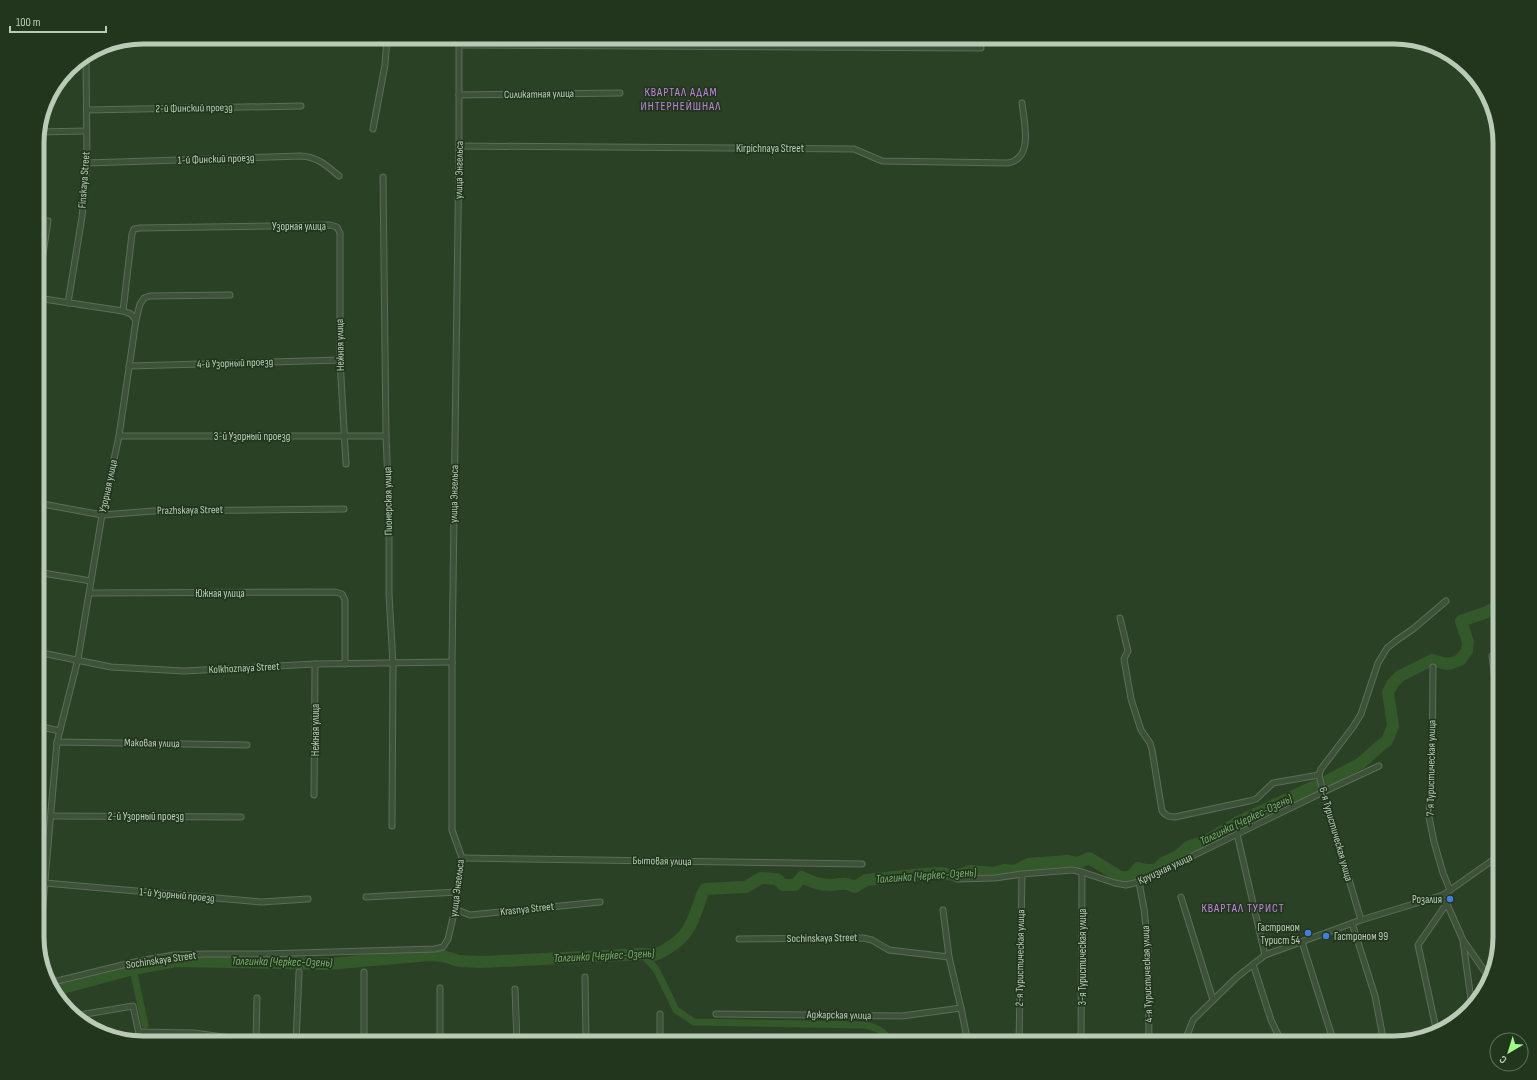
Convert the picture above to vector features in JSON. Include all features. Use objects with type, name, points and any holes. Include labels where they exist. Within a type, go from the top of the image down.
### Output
[{"type":"street","points":[[373,129],[385,65],[386,44]]},
{"type":"street","points":[[459,45],[981,48]]},
{"type":"street","name":"улица Энгельса","points":[[443,946],[448,939],[456,909],[462,858],[452,830],[452,662],[459,45]]},
{"type":"street","name":"Finskaya Street","points":[[68,303],[82,217],[87,163],[86,62]]},
{"type":"street","name":"Силикатная улица","points":[[459,95],[620,93]]},
{"type":"street","name":"Kirpichnaya Street","points":[[459,146],[854,149],[882,161],[1008,163],[1016,161],[1021,157],[1024,148],[1026,136],[1022,103]]},
{"type":"street","name":"2-й Финский проезд","points":[[86,110],[301,106]]},
{"type":"street","points":[[45,132],[86,131]]},
{"type":"street","name":"1-й Финский проезд","points":[[87,163],[301,156],[310,157],[321,161],[339,176]]},
{"type":"street","name":"Пионерская улица","points":[[383,177],[386,436],[389,507],[389,594],[393,664],[392,826]]},
{"type":"street","points":[[44,247],[48,221]]},
{"type":"street","name":"Узорная улица","points":[[123,311],[132,234],[134,229],[330,225],[337,227]]},
{"type":"street","name":"Нежная улица","points":[[337,227],[340,233],[340,360],[346,464]]},
{"type":"street","name":"Узорная улица","points":[[44,892],[57,742],[78,659],[140,304],[144,298],[150,296],[230,294]]},
{"type":"street","points":[[44,299],[123,311],[131,314],[136,320]]},
{"type":"street","name":"4-й Узорный проезд","points":[[129,366],[340,360]]},
{"type":"street","name":"3-й Узорный проезд","points":[[118,436],[386,436]]},
{"type":"street","name":"Prazhskaya Street","points":[[44,504],[102,515],[169,510],[344,509]]},
{"type":"street","points":[[44,573],[92,581]]},
{"type":"street","name":"Южная улица","points":[[90,594],[335,592],[342,594],[345,600],[345,664]]},
{"type":"street","name":"6-я Туристическая улица","points":[[1361,920],[1319,775],[1324,763],[1361,714],[1378,663],[1387,648],[1413,629],[1446,601]]},
{"type":"street","points":[[1120,618],[1128,651],[1124,659],[1131,699],[1141,730],[1150,743],[1162,811],[1165,815],[1175,817],[1249,801],[1256,799],[1273,782],[1319,775]]},
{"type":"street","name":"Kolkhoznaya Street","points":[[44,653],[112,667],[184,670],[315,664],[452,662]]},
{"type":"street","points":[[1492,656],[1493,663]]},
{"type":"street","name":"Нежная улица","points":[[314,795],[315,664]]},
{"type":"street","name":"7-я Туристическая улица","points":[[1433,667],[1432,773],[1429,817],[1434,842],[1443,873],[1450,890]]},
{"type":"street","points":[[44,728],[60,731]]},
{"type":"street","name":"Маковая улица","points":[[57,742],[247,745]]},
{"type":"street","name":"Круизная улица","points":[[957,879],[994,878],[1072,870],[1126,885],[1139,882],[1323,792],[1380,766]]},
{"type":"street","name":"2-й Узорный проезд","points":[[51,816],[241,817]]},
{"type":"street","points":[[1237,834],[1265,955]]},
{"type":"street","name":"Бытовая улица","points":[[462,858],[862,864]]},
{"type":"street","points":[[1187,1036],[1193,1020],[1236,977],[1265,955],[1361,920],[1443,895],[1493,860]]},
{"type":"street","name":"3-я Туристическая улица","points":[[1081,1036],[1082,872]]},
{"type":"street","name":"2-я Туристическая улица","points":[[1019,1036],[1022,874]]},
{"type":"street","name":"4-я Туристическая улица","points":[[1139,882],[1148,946],[1149,1036]]},
{"type":"street","name":"1-й Узорный проезд","points":[[45,883],[261,902],[308,899]]},
{"type":"street","points":[[366,897],[458,892]]},
{"type":"street","points":[[1443,895],[1463,940],[1486,973]]},
{"type":"street","points":[[1181,897],[1213,1000]]},
{"type":"street","name":"Krasnya Street","points":[[456,909],[470,915],[600,902]]},
{"type":"street","points":[[1436,1027],[1418,945],[1447,903]]},
{"type":"street","points":[[943,910],[949,957],[962,1008],[967,1036]]},
{"type":"street","points":[[1352,924],[1375,996],[1383,1036]]},
{"type":"street","name":"Sochinskaya Street","points":[[739,939],[864,938],[872,940],[889,950],[949,957]]},
{"type":"street","points":[[1463,940],[1471,998]]},
{"type":"street","points":[[1302,942],[1332,1036]]},
{"type":"street","name":"Sochinskaya Street","points":[[55,982],[139,961],[174,955],[435,949],[443,946]]},
{"type":"street","points":[[1253,964],[1271,1020],[1279,1036]]},
{"type":"street","points":[[296,1036],[299,972]]},
{"type":"street","points":[[364,972],[364,1036]]},
{"type":"street","points":[[585,977],[586,1036]]},
{"type":"street","points":[[440,988],[440,1036]]},
{"type":"street","points":[[515,989],[517,1036]]},
{"type":"street","points":[[256,1036],[258,998]]},
{"type":"street","points":[[82,1015],[133,1006],[140,1036]]},
{"type":"street","name":"Аджарская улица","points":[[716,1014],[902,1016],[962,1008]]},
{"type":"street","points":[[660,1014],[660,1036]]},
{"type":"street","points":[[140,1032],[194,1033],[217,1036]]},
{"type":"waterway","name":"Талгинка (Черкес-Озень)","points":[[1327,781],[1361,763],[1387,741],[1393,726],[1388,692],[1393,683],[1400,676],[1432,660],[1447,664],[1460,660],[1467,651],[1468,642],[1461,621],[1487,612],[1493,608]]},
{"type":"waterway","name":"Талгинка (Черкес-Озень)","points":[[59,989],[133,969],[176,961],[329,964],[429,955],[443,956],[459,961],[482,962],[642,954],[653,955],[674,944],[687,932],[705,889],[746,887],[761,878],[777,879],[783,885],[795,885],[802,877],[819,884],[844,884],[855,887],[866,880],[942,873],[956,876],[970,871],[993,873],[1004,870],[1015,871],[1028,864],[1067,861],[1078,863],[1089,858],[1122,878],[1132,876],[1138,868],[1156,870],[1163,863],[1178,856],[1188,847],[1208,840],[1238,822],[1315,786]]},
{"type":"waterway","points":[[642,954],[656,969],[676,1010],[694,1022],[865,1025],[871,1026],[886,1036]]},
{"type":"waterway","points":[[133,969],[145,1025]]},
{"type":"place","name":"Розалия","points":[[1450,899]]},
{"type":"place","name":"Гастроном Турист 54","points":[[1308,933]]},
{"type":"place","name":"Гастроном 99","points":[[1326,936]]},
{"type":"district","name":"КВАРТАЛ АДАМ ИНТЕРНЕЙШНАЛ","points":[[681,99]]},
{"type":"district","name":"КВАРТАЛ ТУРИСТ","points":[[1243,908]]}]
